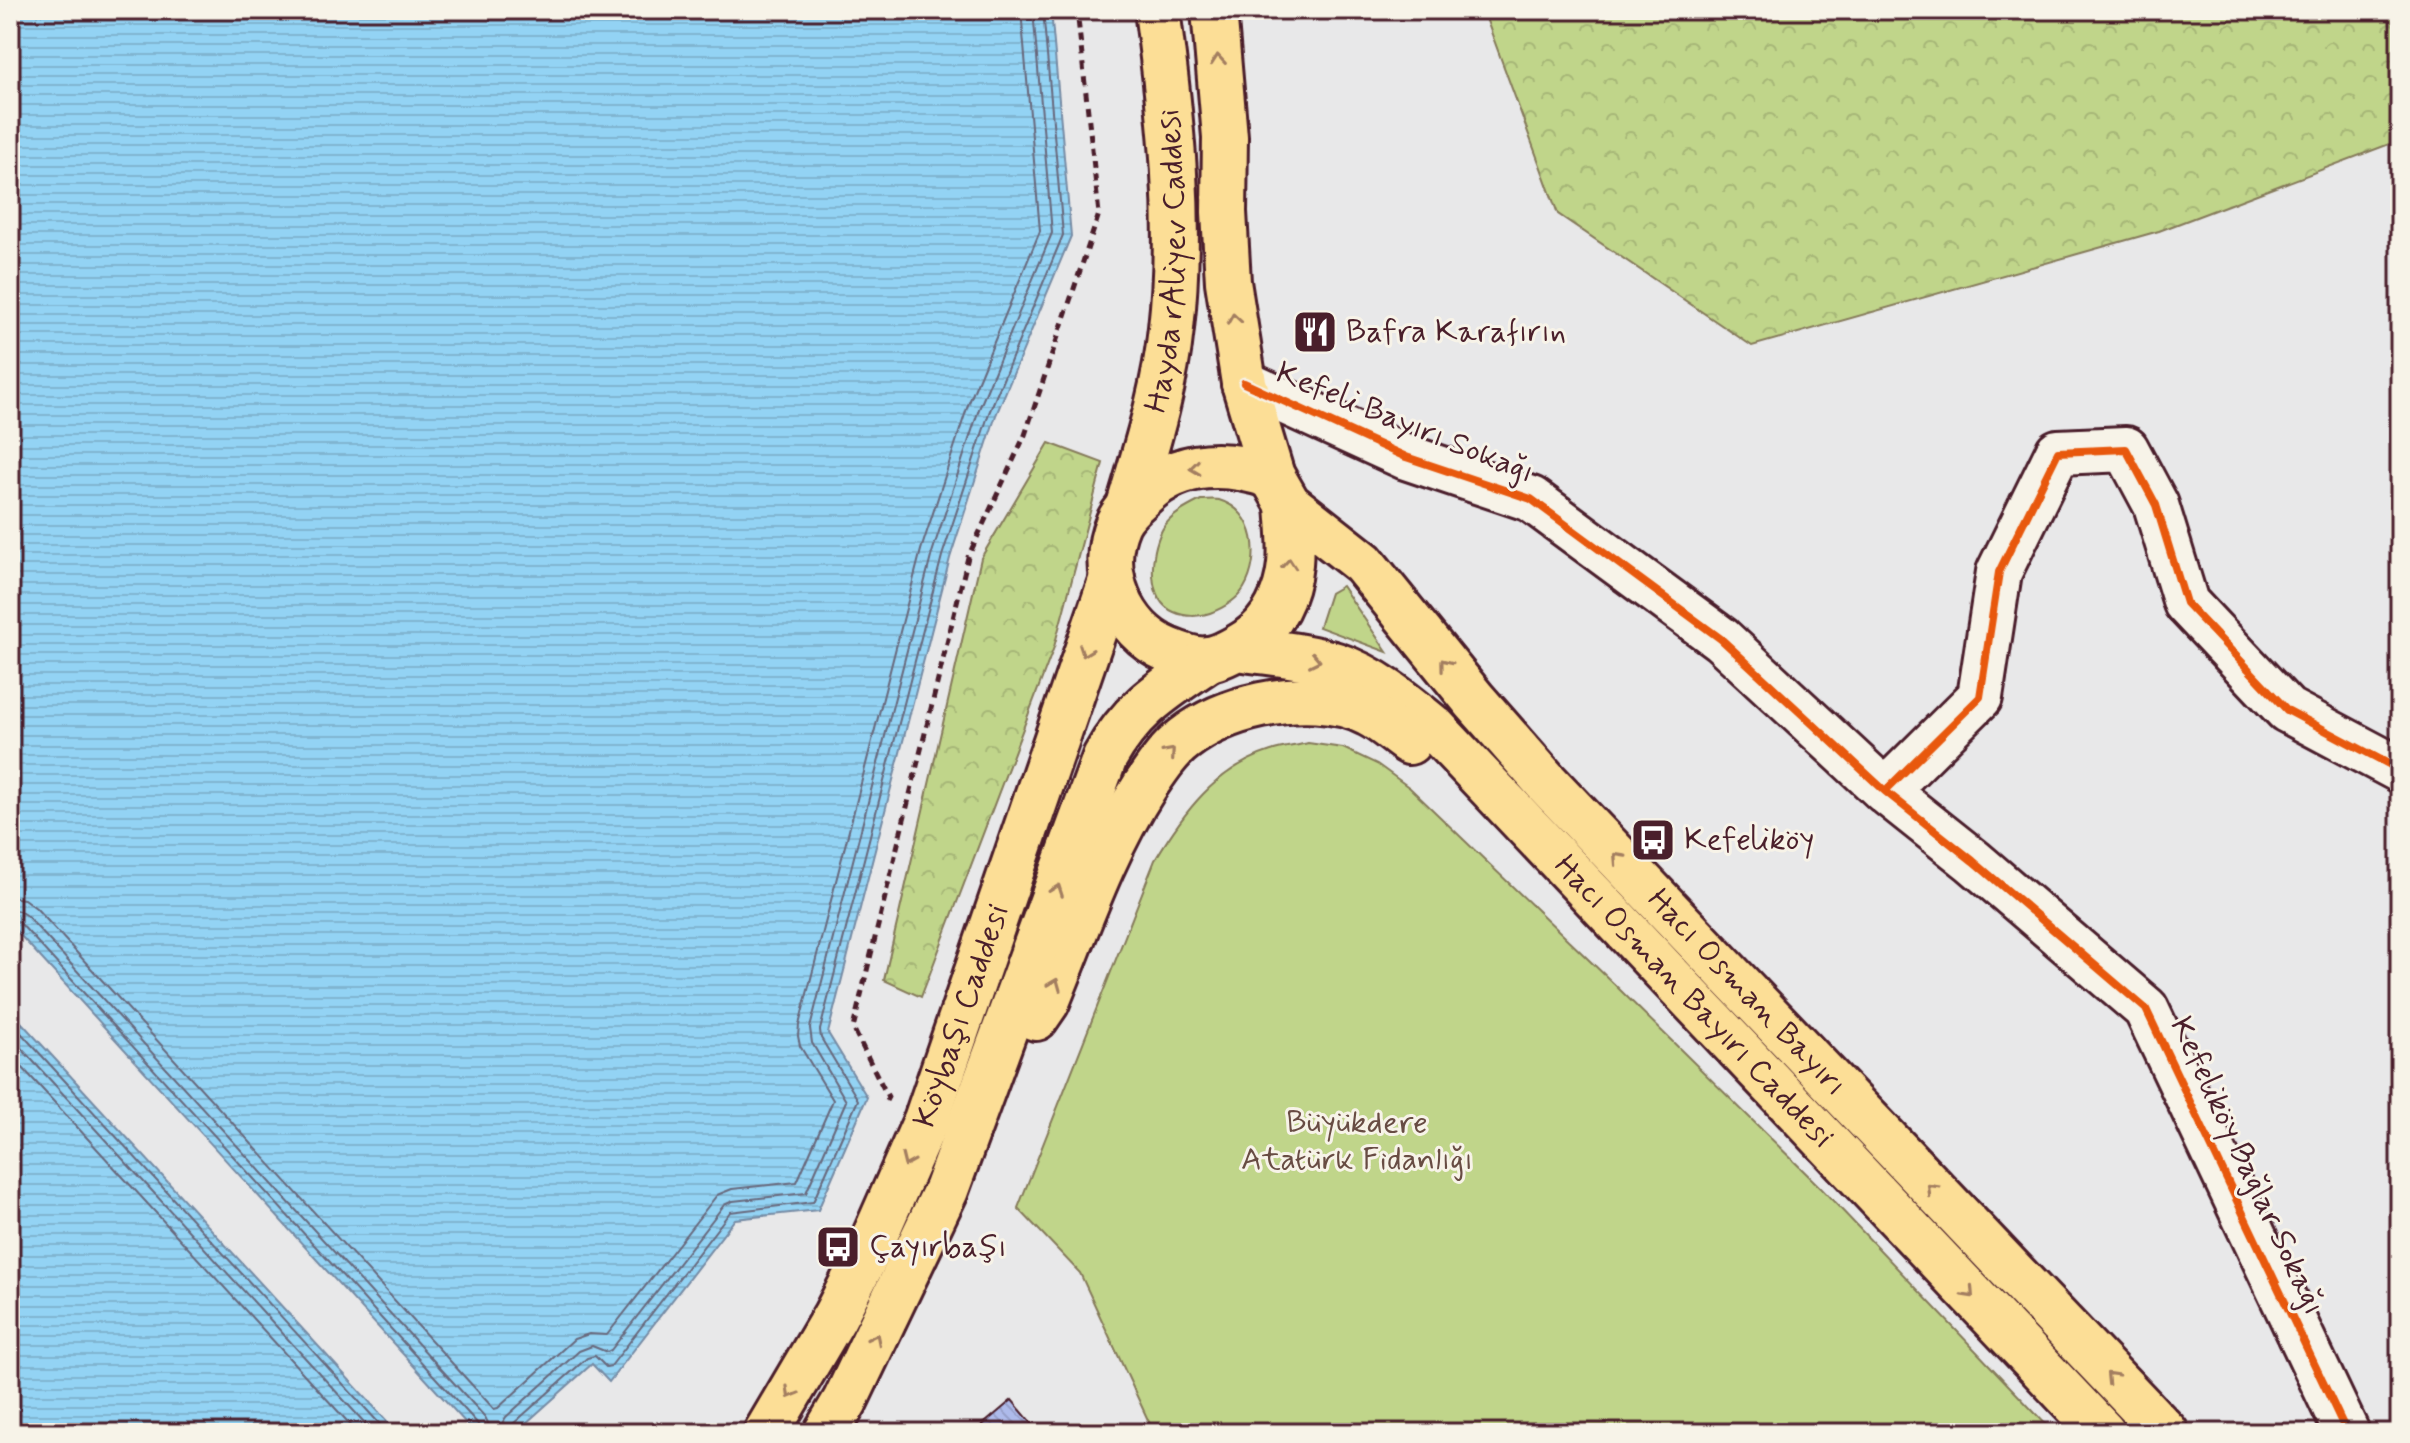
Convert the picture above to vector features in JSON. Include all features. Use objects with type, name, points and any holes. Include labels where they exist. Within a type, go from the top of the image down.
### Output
[{"type":"main road","name":"Hayda rAliyev Caddesi","points":[[1129,506],[1156,412],[1171,328],[1177,241],[1165,73],[1157,10]]},
{"type":"main road","points":[[1214,10],[1225,137],[1224,212],[1228,282],[1244,383],[1280,490],[1290,564],[1286,587],[1273,617],[1258,635],[1224,654],[1184,656],[1146,638],[1120,604],[1112,578],[1111,550],[1119,522],[1129,506],[1160,480],[1184,469],[1215,466],[1253,470],[1280,490]]},
{"type":"main road","name":"Hacı Osman Bayırı","points":[[1280,490],[1363,563],[1474,700],[1546,782],[2166,1433]]},
{"type":"main road","name":"Köybaşı Caddesi","points":[[766,1433],[835,1316],[866,1256],[926,1120],[1112,578]]},
{"type":"main road","name":"Hacı Osman Bayırı Caddesi","points":[[1224,654],[1312,659],[1337,665],[1371,681],[1434,728],[2103,1433]]},
{"type":"main road","name":"Köybaşı Caddesi","points":[[826,1433],[851,1388],[946,1190],[1105,757],[1118,735],[1157,694],[1224,654]]},
{"type":"main road","points":[[992,1068],[1018,1042],[1047,1002],[1105,858],[1130,810],[1156,770],[1181,740],[1209,722],[1240,710],[1277,702],[1308,700],[1345,705],[1368,713],[1474,795],[1532,829]]},
{"type":"street","name":"Kefeli Bayırı Sokağı","points":[[1244,383],[1406,457],[1531,499],[1721,639],[1885,791]]},
{"type":"street","points":[[1885,791],[1980,697],[1999,572],[2058,452],[2126,449],[2156,505],[2186,603],[2287,710],[2400,770]]},
{"type":"street","name":"Kefeliköy Bağlar Sokağı","points":[[1885,791],[1973,861],[2146,1009],[2347,1433]]},
{"type":"path","points":[[882,1111],[888,1097],[853,1028],[968,557],[1025,435],[1099,214],[1077,10]]},
{"type":"green space","points":[[1483,10],[2400,10],[2400,140],[2159,231],[1752,346],[1558,214]]},
{"type":"green space","points":[[1049,443],[1103,463],[1054,647],[921,997],[884,980],[981,558]]},
{"type":"green space","points":[[1201,500],[1219,500],[1241,514],[1252,537],[1253,564],[1244,588],[1234,600],[1210,613],[1187,616],[1165,606],[1159,597],[1153,563],[1165,525],[1179,512]]},
{"type":"green space","points":[[1342,586],[1387,652],[1319,627],[1330,593]]},
{"type":"green space","name":"Büyükdere Atatürk Fidanlığı","points":[[1308,743],[1343,748],[1377,764],[1410,788],[1819,1186],[2054,1433],[1154,1433],[1080,1273],[1018,1208],[1155,860],[1190,809],[1218,781],[1251,759]]},
{"type":"water","points":[[10,10],[1051,10],[1071,236],[996,415],[950,558],[828,1033],[867,1097],[818,1210],[735,1219],[609,1382],[592,1364],[515,1433],[475,1433],[10,924]]},
{"type":"water","points":[[10,1010],[398,1433],[10,1433]]},
{"type":"building","points":[[1012,1400],[1040,1433],[973,1433]]},
{"type":"cycle path","points":[[1244,383],[1406,457],[1531,499],[1721,639],[1885,791],[1980,697],[1999,572],[2058,452],[2126,449],[2156,505],[2186,603],[2287,710],[2400,770]]},
{"type":"cycle path","points":[[1885,791],[1973,861],[2146,1009],[2347,1433]]},
{"type":"place","name":"Bafra Karafırın","points":[[1315,332]]},
{"type":"place","name":"Kefeliköy","points":[[1653,840]]},
{"type":"place","name":"Çayırbaşı","points":[[838,1247]]}]
